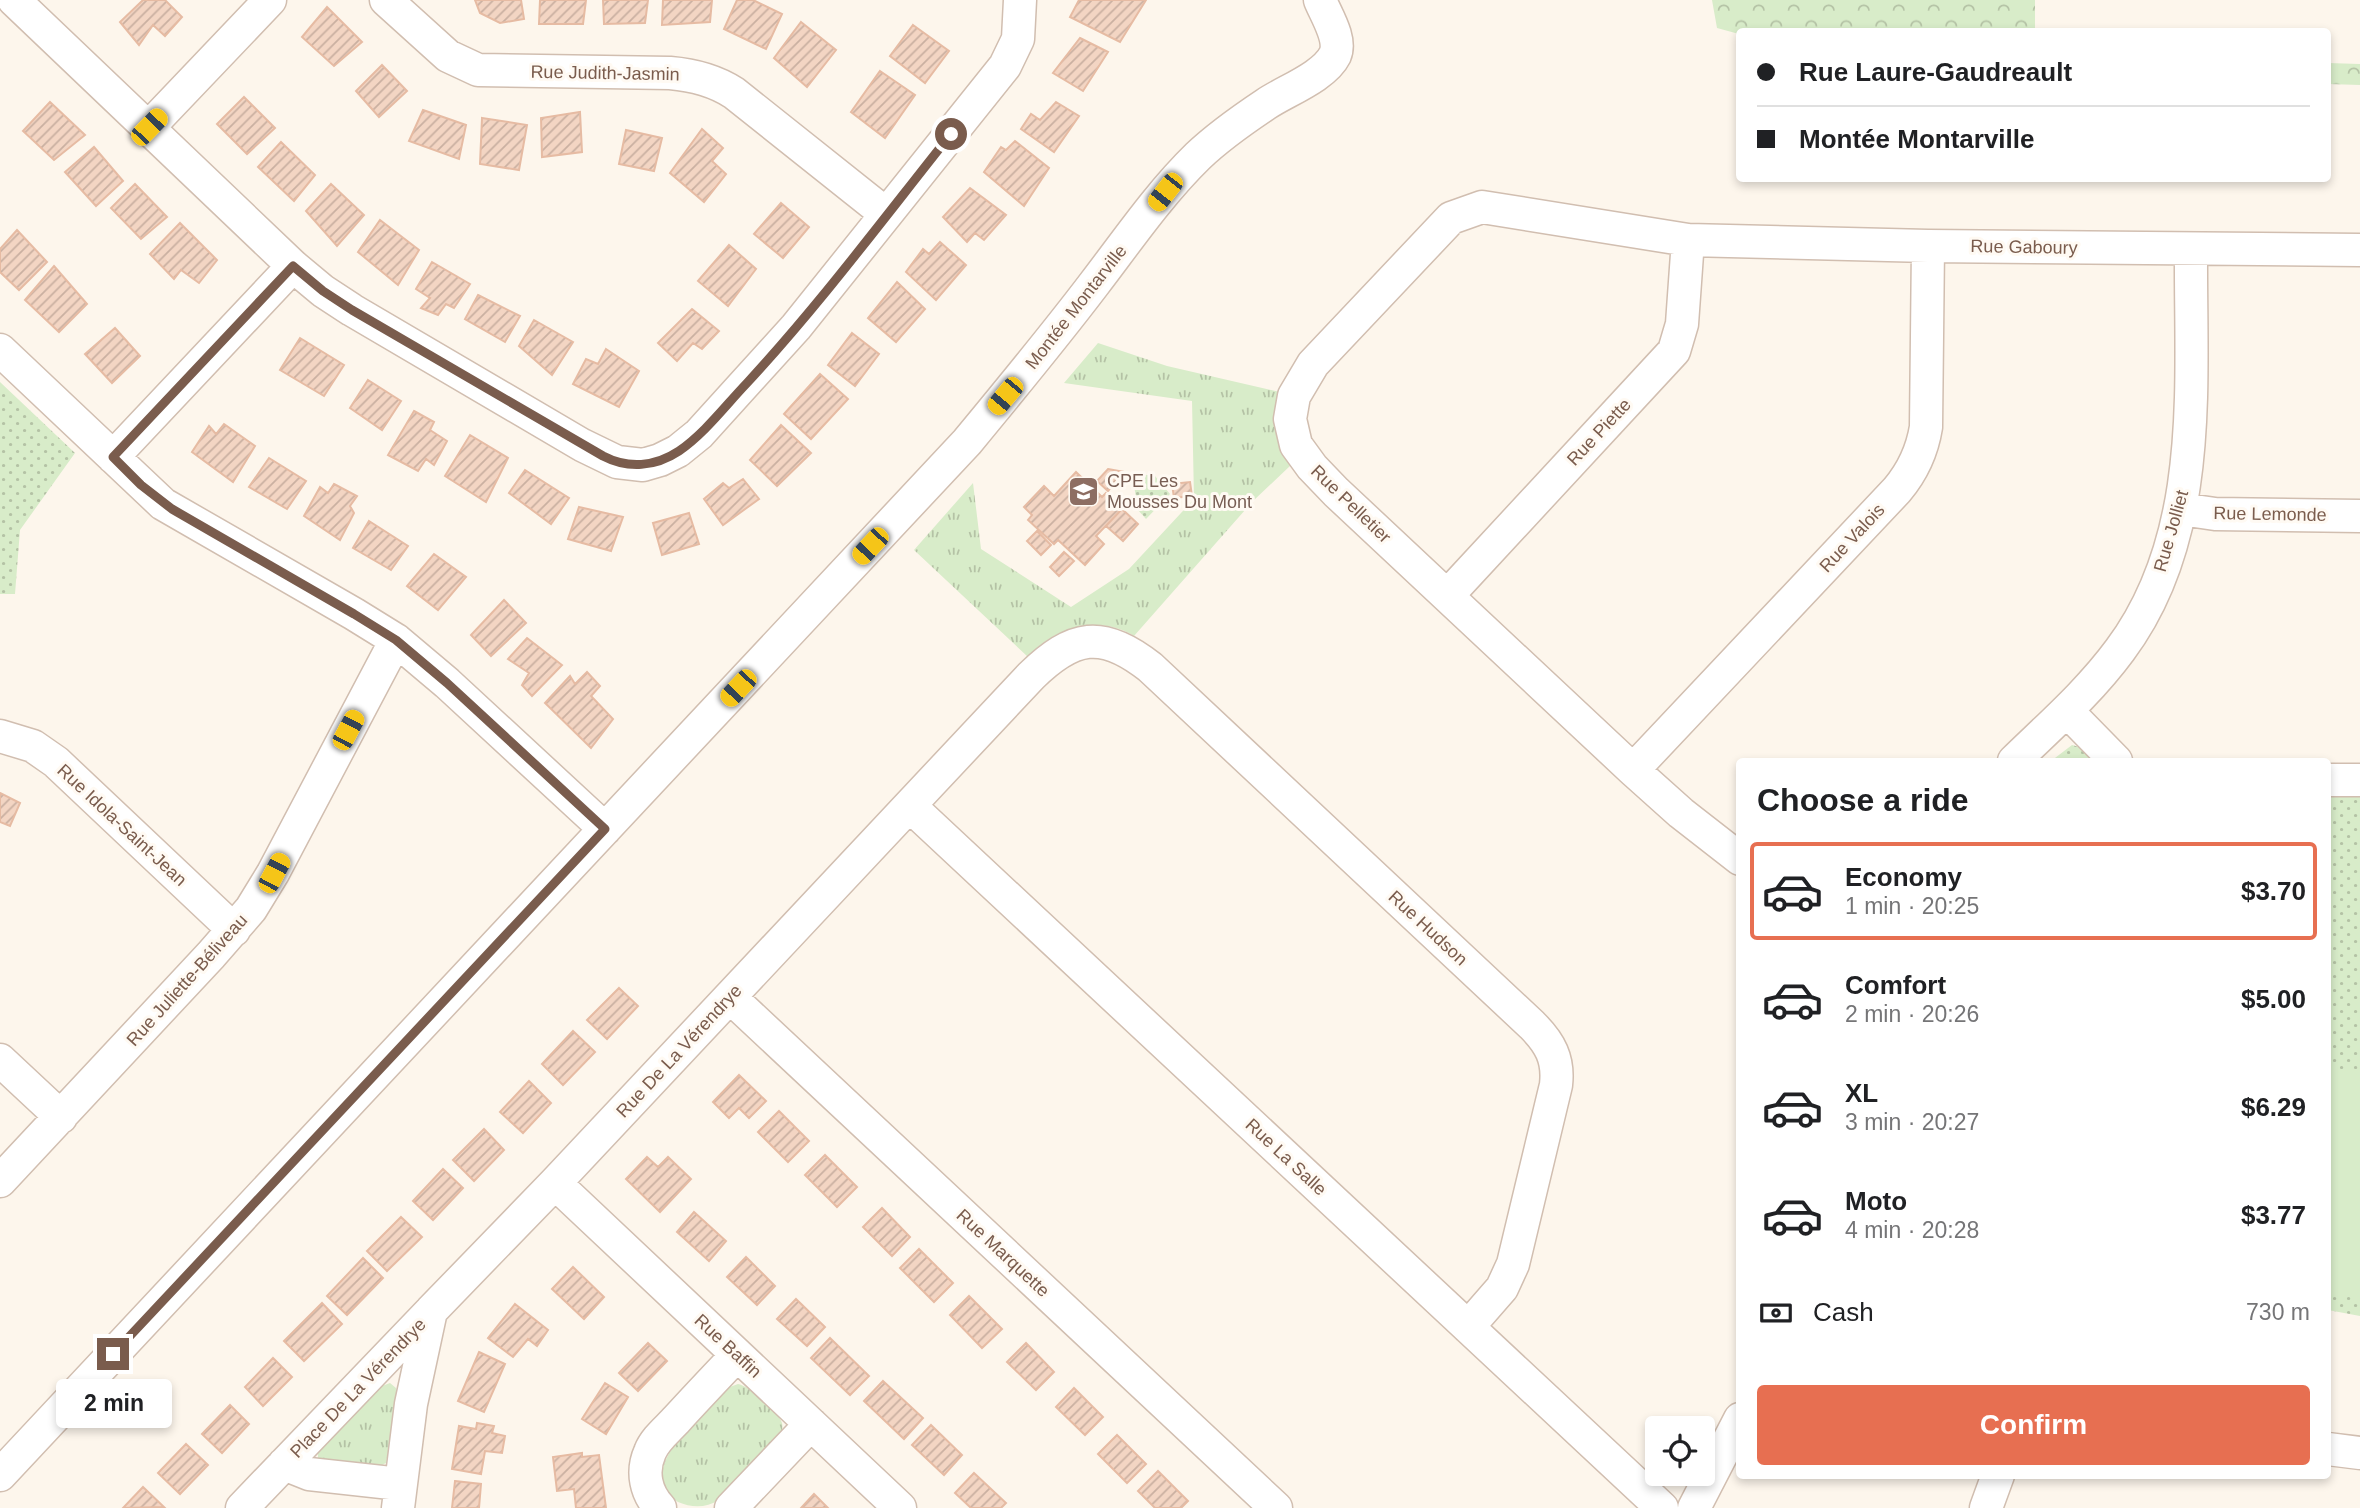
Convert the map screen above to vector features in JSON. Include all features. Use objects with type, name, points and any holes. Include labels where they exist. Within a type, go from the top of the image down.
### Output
[{"type":"street","points":[[14,0],[293,266],[323,291],[573,440],[617,463],[642,465],[678,451],[699,434],[796,327],[1009,60],[1018,39],[1020,0]]},
{"type":"street","points":[[149,127],[270,0]]},
{"type":"street","name":"Rue Judith-Jasmin","points":[[386,0],[448,56],[478,69],[680,74],[716,83],[734,93],[886,215]]},
{"type":"street","name":"Montée Montarville","points":[[0,1475],[967,442],[1187,167],[1237,124],[1321,70],[1332,59],[1336,50],[1333,30],[1320,0]]},
{"type":"street","name":"Rue Pelletier","points":[[1688,240],[1482,207],[1451,218],[1308,371],[1294,396],[1290,412],[1293,436],[1301,453],[1336,492],[1633,770],[1681,813],[1736,856]]},
{"type":"street","name":"Rue Gaboury","points":[[1688,240],[1928,246],[2360,250]]},
{"type":"street","name":"Rue Piette","points":[[1448,595],[1674,351],[1682,324],[1688,240]]},
{"type":"street","name":"Rue Valois","points":[[1633,770],[1897,491],[1911,472],[1921,450],[1926,427],[1928,246]]},
{"type":"street","name":"Rue Jolliet","points":[[2017,758],[2097,681],[2132,633],[2163,567],[2181,509],[2189,435],[2192,249]]},
{"type":"street","points":[[113,457],[293,266]]},
{"type":"street","points":[[0,350],[141,485],[172,509],[396,640],[447,683],[605,829]]},
{"type":"street","name":"Rue Lemonde","points":[[2181,509],[2215,514],[2360,516]]},
{"type":"street","name":"Rue Juliette-Béliveau","points":[[0,1181],[234,930],[267,885],[396,640]]},
{"type":"street","name":"Rue Hudson","points":[[1066,648],[1088,642],[1105,642],[1125,650],[1150,667],[1532,1026],[1550,1046],[1556,1061],[1556,1085],[1513,1264],[1502,1288],[1468,1327]]},
{"type":"street","name":"Rue De La Vérendrye","points":[[431,1311],[555,1183],[1031,676],[1049,658],[1066,648]]},
{"type":"street","points":[[2067,711],[2113,758]]},
{"type":"street","name":"Rue Idola-Saint-Jean","points":[[0,736],[26,743],[47,755],[234,930]]},
{"type":"street","points":[[2331,780],[2360,780]]},
{"type":"street","name":"Rue La Salle","points":[[910,806],[1662,1508]]},
{"type":"street","name":"Rue Marquette","points":[[730,997],[1276,1508]]},
{"type":"street","points":[[0,1060],[61,1117]]},
{"type":"street","name":"Rue Baffin","points":[[555,1183],[900,1508]]},
{"type":"street","points":[[399,1496],[415,1379],[431,1311]]},
{"type":"street","name":"Place De La Vérendrye","points":[[242,1508],[431,1311]]},
{"type":"street","points":[[660,1508],[646,1483],[650,1452],[663,1434],[737,1355]]},
{"type":"street","points":[[731,1508],[811,1424]]},
{"type":"street","points":[[1695,1508],[1736,1427]]},
{"type":"street","points":[[2331,1449],[2360,1453]]},
{"type":"street","name":"Place De La Vérendrye","points":[[284,1464],[309,1474],[399,1496]]},
{"type":"street","points":[[1986,1508],[1997,1479]]},
{"type":"green space","points":[[1712,0],[2035,0],[2035,28],[1736,28],[1736,33],[1717,28]]},
{"type":"green space","points":[[2331,63],[2360,64],[2360,85],[2331,84]]},
{"type":"green space","points":[[1098,343],[1167,366],[1280,392],[1275,421],[1277,439],[1290,466],[1253,501],[1134,636],[1106,626],[1078,627],[1051,638],[1028,657],[914,550],[973,483],[981,549],[1071,607],[1129,569],[1194,499],[1192,401],[1064,383]]},
{"type":"green space","points":[[0,382],[75,453],[20,530],[15,594],[0,594]]},
{"type":"green space","points":[[1132,473],[1155,476],[1170,494],[1146,519],[1138,510]]},
{"type":"green space","points":[[2072,745],[2079,747],[2090,758],[2055,758]]},
{"type":"green space","points":[[2331,795],[2360,795],[2360,1316],[2331,1311]]},
{"type":"green space","points":[[2360,1070],[2360,1297],[2332,1295],[2331,1072]]},
{"type":"green space","points":[[390,1383],[396,1388],[398,1396],[386,1463],[378,1467],[318,1459],[318,1451],[382,1386]]},
{"type":"green space","points":[[738,1384],[756,1394],[780,1418],[780,1435],[719,1500],[699,1506],[678,1502],[665,1489],[662,1474],[667,1459],[689,1426],[727,1388]]},
{"type":"building","points":[[143,0],[165,0],[182,17],[165,36],[153,25],[139,45],[120,22]]},
{"type":"building","points":[[475,0],[521,0],[524,19],[500,23],[480,13]]},
{"type":"building","points":[[540,0],[586,0],[583,24],[539,24]]},
{"type":"building","points":[[603,0],[648,0],[645,23],[604,24]]},
{"type":"building","points":[[663,0],[712,0],[710,22],[662,25]]},
{"type":"building","points":[[737,0],[753,0],[782,14],[766,49],[724,29]]},
{"type":"building","points":[[1079,0],[1146,0],[1120,42],[1070,17]]},
{"type":"building","points":[[327,7],[362,42],[334,66],[302,37]]},
{"type":"building","points":[[801,22],[836,50],[807,87],[774,58]]},
{"type":"building","points":[[913,25],[949,51],[925,83],[890,56]]},
{"type":"building","points":[[1080,38],[1108,52],[1083,91],[1053,73]]},
{"type":"building","points":[[382,65],[407,91],[379,117],[356,91]]},
{"type":"building","points":[[880,71],[915,95],[885,138],[851,112]]},
{"type":"building","points":[[244,97],[275,128],[247,154],[217,124]]},
{"type":"building","points":[[50,102],[85,135],[54,160],[23,131]]},
{"type":"building","points":[[1056,102],[1079,116],[1054,152],[1021,129],[1031,114],[1040,120]]},
{"type":"building","points":[[423,110],[466,125],[459,159],[409,141]]},
{"type":"building","points":[[580,112],[582,152],[542,157],[541,118]]},
{"type":"building","points":[[482,118],[527,125],[519,170],[480,164]]},
{"type":"building","points":[[702,129],[723,148],[712,161],[726,174],[704,202],[670,173]]},
{"type":"building","points":[[626,130],[662,138],[654,171],[619,164]]},
{"type":"building","points":[[1015,141],[1049,168],[1024,206],[984,172],[1001,147],[1006,150]]},
{"type":"building","points":[[281,142],[315,175],[294,201],[258,167]]},
{"type":"building","points":[[94,147],[123,181],[96,206],[65,172]]},
{"type":"building","points":[[135,184],[167,217],[141,239],[111,208]]},
{"type":"building","points":[[331,184],[364,215],[337,246],[306,211]]},
{"type":"building","points":[[970,188],[1006,215],[984,240],[975,233],[967,242],[943,217]]},
{"type":"building","points":[[781,203],[809,227],[783,258],[754,234]]},
{"type":"building","points":[[380,220],[419,250],[398,285],[358,252]]},
{"type":"building","points":[[180,223],[217,260],[199,283],[181,270],[174,279],[150,254]]},
{"type":"building","points":[[17,230],[47,262],[19,290],[0,272],[0,249]]},
{"type":"building","points":[[940,242],[966,265],[936,300],[906,272],[923,249],[929,254]]},
{"type":"building","points":[[729,245],[756,269],[728,306],[698,281]]},
{"type":"building","points":[[432,262],[470,284],[454,308],[446,304],[438,315],[421,308],[430,298],[416,289]]},
{"type":"building","points":[[54,266],[87,304],[59,332],[25,300]]},
{"type":"building","points":[[897,282],[925,309],[896,342],[868,318]]},
{"type":"building","points":[[478,295],[520,316],[505,342],[465,319]]},
{"type":"building","points":[[692,309],[719,331],[702,349],[693,343],[677,361],[658,343]]},
{"type":"building","points":[[534,320],[573,342],[552,375],[519,346]]},
{"type":"building","points":[[115,328],[140,356],[112,383],[85,354]]},
{"type":"building","points":[[852,333],[879,354],[855,386],[828,365]]},
{"type":"building","points":[[300,338],[344,365],[324,396],[280,370]]},
{"type":"building","points":[[606,349],[639,371],[619,407],[573,384],[586,359],[598,364]]},
{"type":"building","points":[[820,374],[848,399],[811,439],[784,414]]},
{"type":"building","points":[[368,380],[401,401],[382,430],[350,408]]},
{"type":"building","points":[[414,411],[434,422],[430,430],[447,441],[434,465],[426,459],[418,471],[388,455]]},
{"type":"building","points":[[224,424],[255,446],[233,482],[192,452],[209,426],[216,434]]},
{"type":"building","points":[[781,425],[811,453],[777,486],[750,460]]},
{"type":"building","points":[[470,435],[508,458],[486,502],[445,476]]},
{"type":"building","points":[[269,458],[306,481],[287,509],[249,487]]},
{"type":"building","points":[[1108,469],[1124,472],[1108,491],[1097,481]]},
{"type":"building","points":[[525,470],[569,498],[551,524],[509,493]]},
{"type":"building","points":[[1076,472],[1102,497],[1106,493],[1122,509],[1096,536],[1104,544],[1085,565],[1058,540],[1054,544],[1028,520],[1032,515],[1024,507],[1044,486],[1054,496]]},
{"type":"building","points":[[743,479],[759,499],[723,525],[704,499],[723,483],[729,488]]},
{"type":"building","points":[[1190,482],[1192,496],[1174,498],[1172,484]]},
{"type":"building","points":[[334,484],[357,496],[350,506],[354,513],[340,540],[304,516],[320,487],[328,493]]},
{"type":"building","points":[[579,507],[623,517],[611,551],[568,539]]},
{"type":"building","points":[[1122,509],[1138,524],[1123,541],[1106,526]]},
{"type":"building","points":[[689,513],[699,544],[662,555],[653,523]]},
{"type":"building","points":[[369,521],[408,546],[391,570],[353,548]]},
{"type":"building","points":[[1037,531],[1051,545],[1041,555],[1027,541]]},
{"type":"building","points":[[1064,552],[1074,561],[1059,576],[1050,567]]},
{"type":"building","points":[[434,554],[466,577],[438,610],[407,586]]},
{"type":"building","points":[[504,600],[526,623],[491,656],[471,635]]},
{"type":"building","points":[[527,638],[562,665],[532,696],[522,685],[529,673],[508,659]]},
{"type":"building","points":[[587,672],[600,686],[591,696],[613,719],[591,748],[545,703],[570,676],[575,684]]},
{"type":"building","points":[[0,793],[20,803],[10,826],[0,822]]},
{"type":"building","points":[[619,988],[638,1006],[607,1039],[587,1020]]},
{"type":"building","points":[[573,1031],[595,1052],[563,1085],[542,1064]]},
{"type":"building","points":[[739,1075],[766,1101],[749,1118],[739,1108],[729,1118],[713,1102]]},
{"type":"building","points":[[529,1081],[551,1103],[523,1133],[500,1112]]},
{"type":"building","points":[[779,1111],[809,1141],[788,1162],[758,1132]]},
{"type":"building","points":[[484,1129],[504,1150],[474,1181],[453,1160]]},
{"type":"building","points":[[825,1155],[857,1187],[837,1207],[805,1175]]},
{"type":"building","points":[[647,1157],[658,1167],[668,1157],[691,1179],[660,1212],[626,1179]]},
{"type":"building","points":[[443,1169],[463,1188],[433,1220],[413,1201]]},
{"type":"building","points":[[882,1208],[910,1237],[892,1256],[863,1227]]},
{"type":"building","points":[[694,1212],[726,1241],[709,1261],[677,1232]]},
{"type":"building","points":[[401,1217],[422,1237],[387,1271],[367,1251]]},
{"type":"building","points":[[919,1249],[953,1283],[934,1302],[900,1268]]},
{"type":"building","points":[[746,1257],[775,1286],[757,1305],[727,1277]]},
{"type":"building","points":[[363,1258],[383,1278],[347,1315],[327,1296]]},
{"type":"building","points":[[573,1267],[604,1297],[584,1319],[552,1289]]},
{"type":"building","points":[[969,1296],[1002,1329],[982,1348],[950,1315]]},
{"type":"building","points":[[796,1299],[825,1327],[807,1346],[777,1319]]},
{"type":"building","points":[[322,1303],[342,1324],[304,1361],[284,1341]]},
{"type":"building","points":[[515,1304],[548,1330],[537,1346],[528,1339],[513,1357],[488,1338]]},
{"type":"building","points":[[830,1338],[869,1376],[850,1395],[811,1358]]},
{"type":"building","points":[[648,1343],[667,1361],[638,1391],[619,1373]]},
{"type":"building","points":[[1026,1343],[1054,1372],[1036,1390],[1007,1362]]},
{"type":"building","points":[[479,1352],[505,1364],[484,1412],[458,1401]]},
{"type":"building","points":[[273,1358],[292,1377],[263,1406],[245,1387]]},
{"type":"building","points":[[883,1381],[923,1418],[904,1439],[864,1401]]},
{"type":"building","points":[[605,1383],[628,1397],[606,1434],[582,1419]]},
{"type":"building","points":[[1074,1388],[1103,1417],[1085,1435],[1056,1407]]},
{"type":"building","points":[[230,1405],[249,1424],[222,1453],[202,1434]]},
{"type":"building","points":[[477,1423],[494,1426],[492,1433],[505,1436],[502,1453],[485,1451],[481,1474],[452,1469],[459,1426],[476,1429]]},
{"type":"building","points":[[931,1425],[962,1455],[944,1475],[912,1445]]},
{"type":"building","points":[[1117,1435],[1146,1464],[1127,1483],[1098,1454]]},
{"type":"building","points":[[186,1444],[208,1465],[180,1494],[158,1473]]},
{"type":"building","points":[[582,1453],[582,1457],[599,1455],[606,1508],[576,1508],[574,1489],[557,1491],[553,1457]]},
{"type":"building","points":[[1158,1471],[1188,1501],[1181,1508],[1155,1508],[1138,1491]]},
{"type":"building","points":[[974,1473],[1006,1503],[1001,1508],[971,1508],[955,1493]]},
{"type":"building","points":[[455,1481],[481,1484],[479,1508],[452,1508]]},
{"type":"building","points":[[143,1487],[164,1507],[123,1508]]},
{"type":"building","points":[[814,1494],[828,1508],[801,1508]]},
{"type":"place","name":"CPE Les Mousses Du Mont","points":[[1084,491]]},
{"type":"route","points":[[113,1354],[605,829],[447,683],[396,640],[373,624],[172,509],[141,485],[113,457],[293,266],[323,291],[352,310],[603,456],[627,465],[642,465],[660,460],[678,451],[699,434],[777,349],[951,134]]}]
